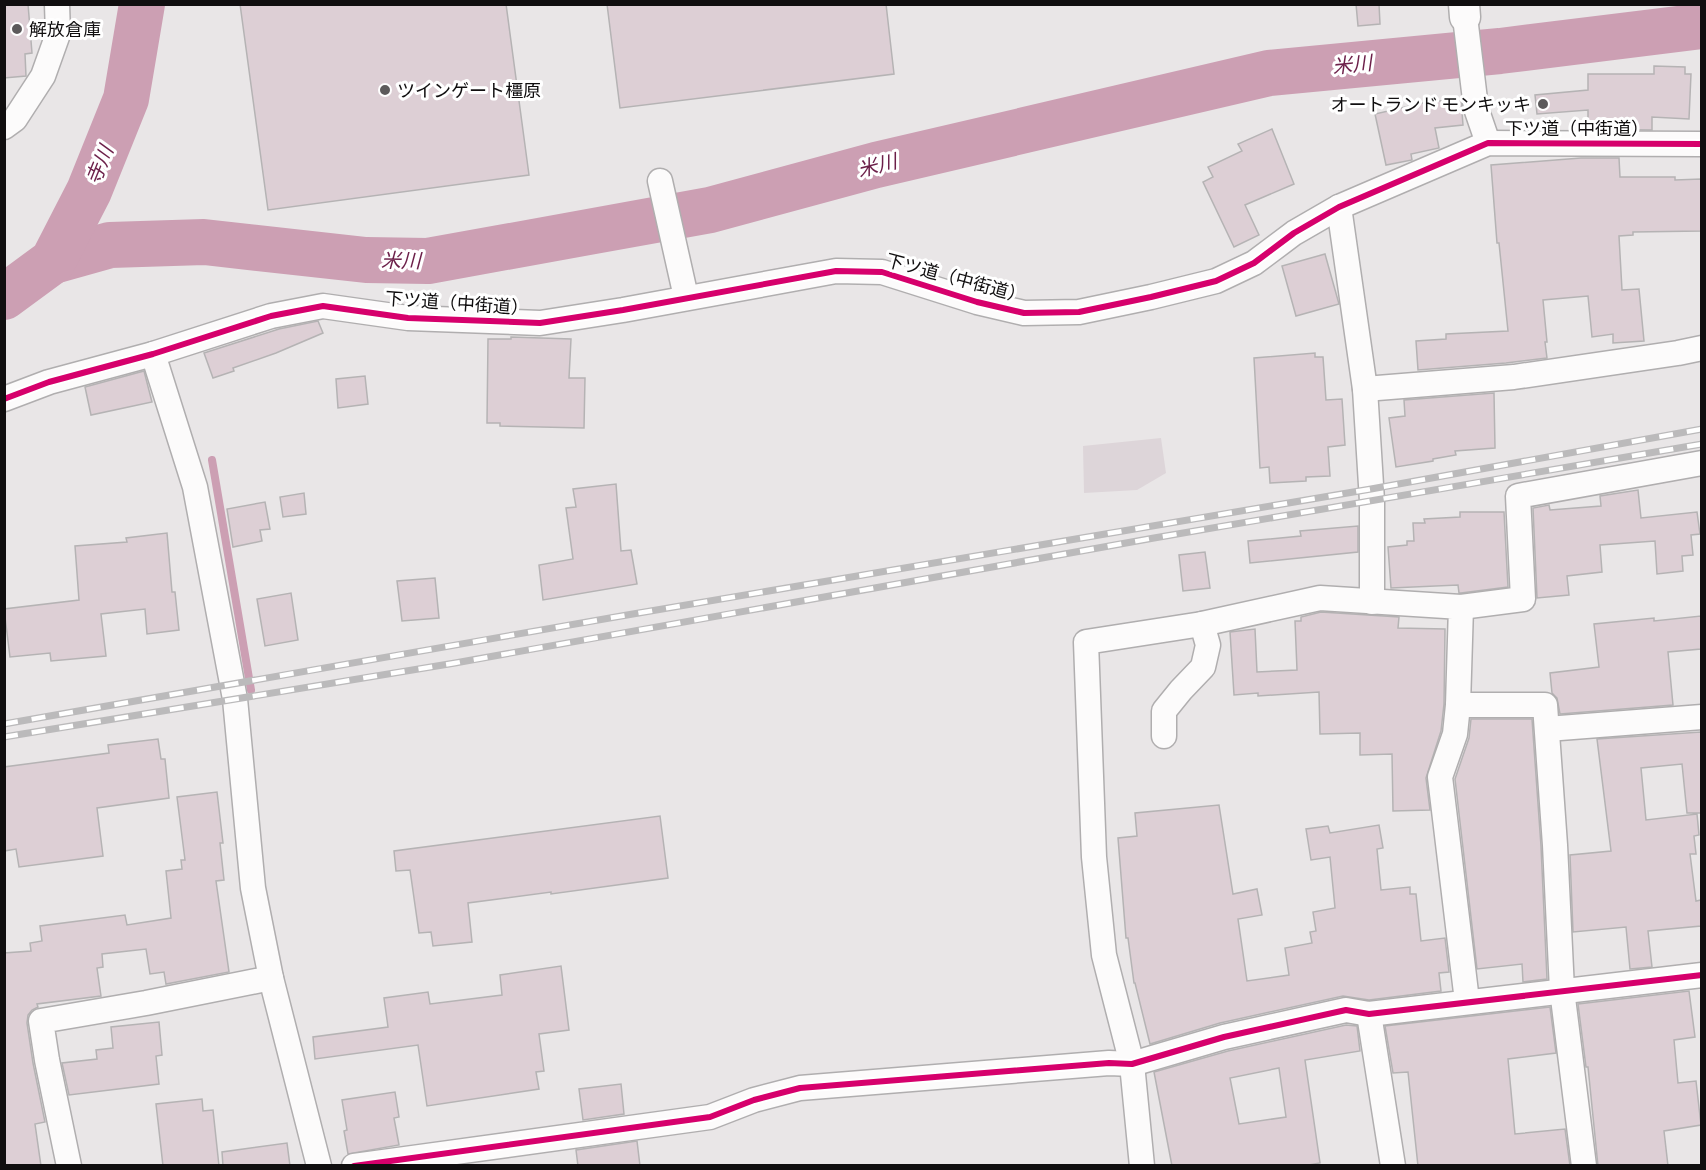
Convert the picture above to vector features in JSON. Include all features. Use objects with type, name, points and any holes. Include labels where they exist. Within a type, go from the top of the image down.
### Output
[{"type":"street","points":[[4,127],[15,118],[43,76],[58,34],[57,4]]},
{"type":"street","points":[[1465,11],[1476,108],[1488,143]]},
{"type":"street","name":"下ツ道（中街道）","points":[[4,399],[48,382],[153,354],[271,316],[323,306],[408,318],[540,323],[623,310],[685,289],[836,271],[882,272],[920,282],[977,302],[1024,313],[1079,312],[1216,281],[1254,263],[1294,233],[1339,207],[1488,143],[1701,144]]},
{"type":"street","points":[[660,181],[685,289]]},
{"type":"street","points":[[1339,207],[1365,389],[1372,501],[1372,602]]},
{"type":"street","points":[[1365,389],[1514,377],[1701,348]]},
{"type":"street","points":[[153,354],[195,487],[236,699],[253,888],[271,978],[319,1166]]},
{"type":"street","points":[[1142,1166],[1132,1064],[1104,955],[1094,857],[1086,642],[1202,624],[1320,598],[1461,607],[1523,599],[1518,496],[1701,463]]},
{"type":"street","points":[[1461,607],[1455,734],[1440,777],[1467,1001]]},
{"type":"street","points":[[1164,736],[1164,711],[1180,690],[1203,667],[1208,645],[1202,624]]},
{"type":"street","points":[[1458,705],[1545,705],[1556,845],[1562,990],[1584,1166]]},
{"type":"street","points":[[1547,729],[1701,717]]},
{"type":"street","points":[[354,1166],[710,1117],[754,1100],[800,1088],[1109,1063],[1132,1064],[1224,1037],[1346,1010],[1369,1014],[1701,975]]},
{"type":"street","points":[[69,1166],[41,1021],[271,978]]},
{"type":"street","points":[[1369,1014],[1393,1166]]},
{"type":"shaded area","points":[[1161,438],[1166,473],[1137,490],[1084,493],[1083,446]]},
{"type":"building","name":"解放倉庫","points":[[4,4],[28,4],[32,53],[25,54],[26,76],[4,78]]},
{"type":"building","name":"ツインゲート橿原","points":[[240,4],[506,4],[529,175],[268,210]]},
{"type":"building","points":[[607,4],[886,4],[894,74],[620,108]]},
{"type":"building","points":[[1356,4],[1379,4],[1380,24],[1358,26]]},
{"type":"building","points":[[1654,66],[1685,67],[1685,74],[1691,74],[1689,119],[1652,117],[1652,130],[1588,129],[1588,110],[1537,114],[1535,95],[1588,90],[1588,74],[1654,74]]},
{"type":"building","points":[[1461,99],[1463,125],[1435,128],[1439,148],[1411,154],[1412,160],[1386,165],[1375,114],[1427,102]]},
{"type":"building","points":[[1272,129],[1294,184],[1245,205],[1259,235],[1234,247],[1203,182],[1213,177],[1208,167],[1242,151],[1238,144]]},
{"type":"building","points":[[1581,158],[1619,158],[1620,177],[1701,179],[1701,231],[1633,232],[1633,235],[1619,236],[1622,290],[1639,289],[1644,341],[1613,343],[1613,334],[1592,337],[1588,296],[1543,300],[1547,358],[1418,370],[1416,341],[1446,339],[1446,334],[1508,331],[1499,243],[1497,243],[1491,165]]},
{"type":"building","points":[[1325,254],[1339,304],[1296,316],[1282,266]]},
{"type":"building","points":[[318,321],[323,333],[213,378],[204,353],[279,329]]},
{"type":"building","points":[[511,337],[571,339],[569,378],[585,378],[584,428],[500,426],[500,423],[487,423],[488,339],[511,339]]},
{"type":"building","points":[[1315,353],[1315,357],[1323,357],[1326,400],[1342,399],[1345,445],[1328,447],[1330,476],[1306,477],[1306,481],[1270,483],[1269,467],[1260,468],[1254,358]]},
{"type":"building","points":[[144,371],[152,402],[91,415],[85,387]]},
{"type":"building","points":[[365,376],[368,404],[338,408],[336,379]]},
{"type":"building","points":[[1494,393],[1495,448],[1455,451],[1456,455],[1396,467],[1389,418],[1405,416],[1404,400]]},
{"type":"building","points":[[616,484],[621,551],[631,550],[637,584],[543,600],[539,565],[573,559],[566,508],[576,507],[573,489]]},
{"type":"building","points":[[1638,490],[1641,518],[1697,512],[1700,534],[1691,535],[1693,555],[1682,556],[1683,571],[1657,574],[1655,541],[1600,545],[1602,572],[1567,576],[1569,595],[1537,598],[1533,508],[1549,505],[1550,510],[1601,506],[1600,496]]},
{"type":"building","points":[[304,493],[306,514],[283,517],[280,497]]},
{"type":"building","points":[[265,502],[270,529],[260,530],[262,541],[233,547],[227,509]]},
{"type":"building","points":[[1460,512],[1504,512],[1508,587],[1461,593],[1459,593],[1458,585],[1391,588],[1388,547],[1407,545],[1407,541],[1414,541],[1413,523],[1425,523],[1424,519],[1460,517]]},
{"type":"building","points":[[1358,526],[1358,552],[1250,563],[1248,541],[1301,536],[1300,531]]},
{"type":"building","points":[[167,533],[172,592],[175,592],[179,630],[147,634],[145,609],[101,614],[106,656],[51,661],[50,653],[10,657],[4,609],[79,600],[75,546],[127,542],[126,538]]},
{"type":"building","points":[[1205,552],[1210,588],[1183,591],[1179,555]]},
{"type":"building","points":[[435,578],[439,618],[402,621],[397,581]]},
{"type":"building","points":[[291,593],[298,640],[265,646],[257,599]]},
{"type":"building","points":[[1321,612],[1399,617],[1398,628],[1445,629],[1444,704],[1441,731],[1426,778],[1430,810],[1393,811],[1392,754],[1360,755],[1360,733],[1320,734],[1319,692],[1258,696],[1258,693],[1234,695],[1230,632],[1255,629],[1257,672],[1297,670],[1295,621],[1301,621],[1301,617]]},
{"type":"building","points":[[1701,616],[1701,649],[1668,652],[1673,705],[1560,714],[1557,698],[1552,693],[1550,673],[1599,667],[1594,624]]},
{"type":"building","points":[[1471,719],[1532,719],[1547,979],[1523,982],[1522,964],[1477,969],[1455,779],[1469,738]]},
{"type":"building","points":[[1701,732],[1701,813],[1687,813],[1682,764],[1641,768],[1646,820],[1697,814],[1699,835],[1694,836],[1696,854],[1690,854],[1696,901],[1701,900],[1701,926],[1648,931],[1652,967],[1630,969],[1626,927],[1573,932],[1570,855],[1611,851],[1597,739]]},
{"type":"building","points":[[158,739],[161,759],[165,759],[169,798],[97,808],[103,856],[19,867],[16,849],[4,851],[4,767],[109,753],[108,745]]},
{"type":"building","points":[[217,792],[223,843],[220,843],[224,880],[216,881],[229,972],[166,984],[164,972],[150,974],[146,949],[102,954],[103,967],[97,968],[101,996],[37,1004],[38,1007],[28,1015],[27,1023],[45,1122],[35,1124],[41,1166],[4,1166],[4,953],[31,951],[30,943],[42,941],[40,926],[125,915],[127,925],[171,918],[166,871],[182,869],[181,860],[185,860],[177,797]]},
{"type":"building","points":[[1219,805],[1233,894],[1257,889],[1262,915],[1238,919],[1247,981],[1289,975],[1285,948],[1312,943],[1310,932],[1316,931],[1313,912],[1335,908],[1330,857],[1311,860],[1306,829],[1328,826],[1330,833],[1379,825],[1383,848],[1377,849],[1381,890],[1410,887],[1410,894],[1416,894],[1421,941],[1445,938],[1449,972],[1439,973],[1441,991],[1369,1000],[1343,996],[1220,1023],[1150,1044],[1134,983],[1128,938],[1126,938],[1118,838],[1137,836],[1135,813]]},
{"type":"building","points":[[660,816],[668,878],[468,903],[472,942],[433,946],[431,932],[419,933],[410,870],[396,871],[394,851]]},
{"type":"building","points":[[561,966],[569,1030],[539,1034],[544,1071],[536,1072],[539,1089],[427,1106],[418,1045],[315,1059],[313,1037],[388,1027],[384,998],[428,992],[430,1004],[502,995],[500,975]]},
{"type":"building","points":[[1689,991],[1695,1037],[1674,1040],[1678,1083],[1696,1081],[1701,1125],[1664,1131],[1668,1166],[1598,1166],[1588,1067],[1586,1067],[1578,1004]]},
{"type":"building","points":[[1550,1007],[1556,1053],[1508,1059],[1515,1134],[1565,1129],[1570,1166],[1418,1166],[1408,1072],[1393,1073],[1385,1026]]},
{"type":"building","points":[[159,1022],[162,1055],[156,1056],[159,1084],[69,1095],[62,1063],[97,1059],[96,1050],[113,1048],[111,1027]]},
{"type":"building","points":[[1346,1025],[1357,1026],[1360,1051],[1305,1060],[1320,1163],[1303,1166],[1172,1166],[1154,1072],[1228,1051]],"holes":[[[1279,1068],[1286,1117],[1239,1124],[1230,1078]]]},
{"type":"building","points":[[621,1084],[624,1114],[583,1120],[579,1089]]},
{"type":"building","points":[[395,1092],[399,1117],[394,1118],[399,1145],[348,1154],[342,1100]]},
{"type":"building","points":[[202,1099],[203,1111],[213,1110],[219,1166],[163,1166],[156,1104]]},
{"type":"building","points":[[637,1141],[640,1166],[578,1166],[576,1150]]},
{"type":"building","points":[[287,1143],[290,1166],[223,1166],[222,1152]]},
{"type":"waterway","name":"寺川","points":[[4,297],[53,261],[89,191],[126,99],[142,4]]},
{"type":"waterway","name":"米川","points":[[53,261],[110,245],[204,242],[366,260],[428,261],[710,210],[876,165],[1269,73],[1500,51],[1702,26]]},
{"type":"waterway","points":[[212,460],[251,690]]},
{"type":"railway","points":[[4,724],[627,615],[1371,489],[1702,429]]},
{"type":"railway","points":[[4,737],[455,663],[1154,538],[1702,444]]},
{"type":"cycle path","points":[[4,399],[49,382],[153,354],[271,316],[323,306],[408,318],[540,323],[836,271],[882,272],[977,302],[1024,313],[1079,312],[1216,281],[1254,263],[1294,233],[1339,207],[1488,143],[1702,144]]},
{"type":"cycle path","points":[[354,1166],[710,1117],[754,1100],[800,1088],[1109,1063],[1132,1064],[1224,1037],[1346,1010],[1369,1014],[1702,975]]},
{"type":"place","name":"解放倉庫","points":[[17,29]]},
{"type":"place","name":"ツインゲート橿原","points":[[385,90]]},
{"type":"place","name":"オートランド モンキッキ","points":[[1543,104]]}]
